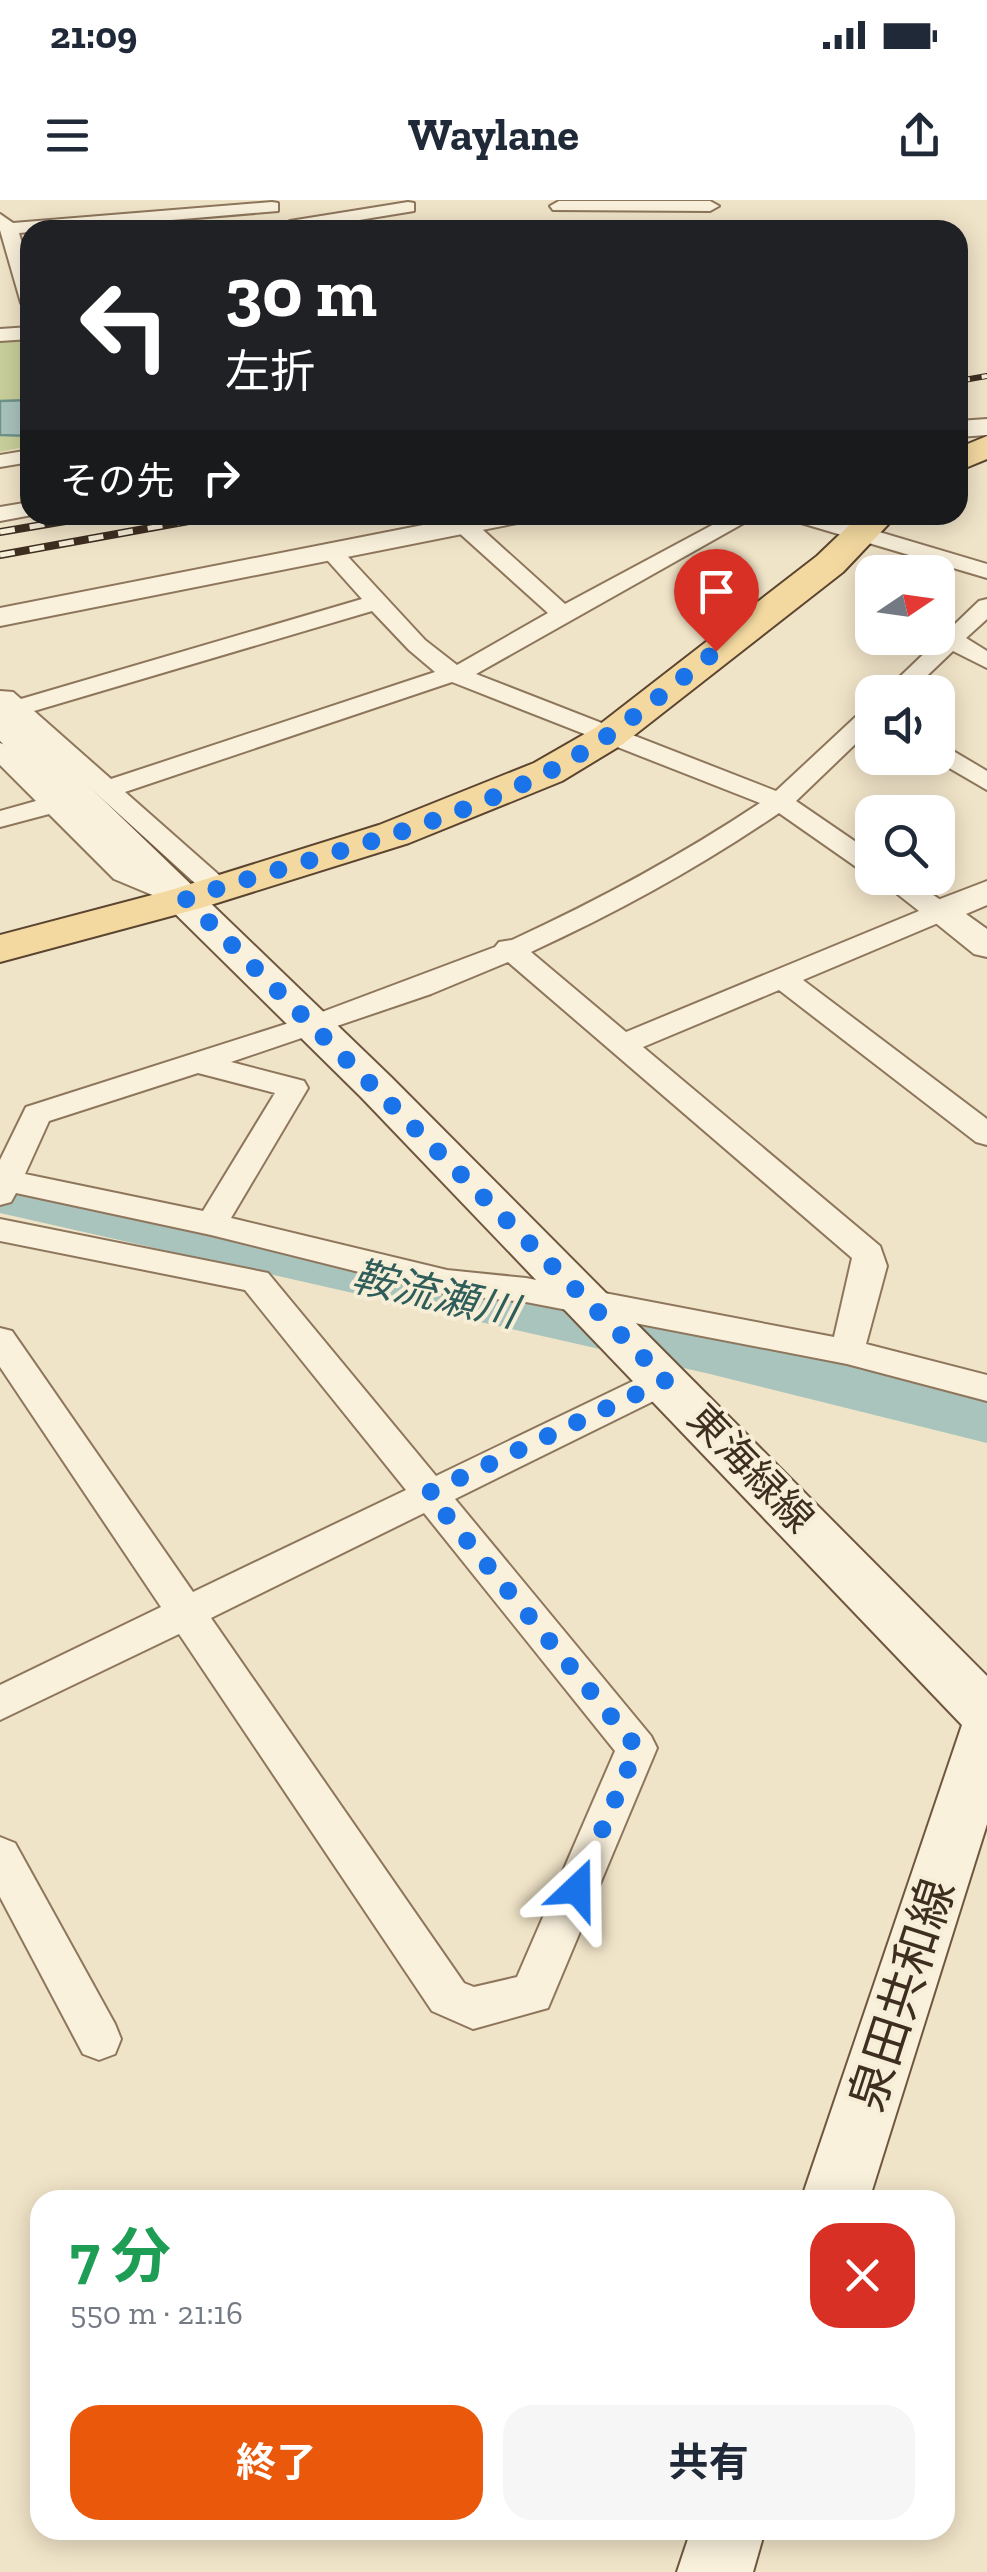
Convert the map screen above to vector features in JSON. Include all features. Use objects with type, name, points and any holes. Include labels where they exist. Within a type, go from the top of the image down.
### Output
[{"type":"main road","points":[[0,949],[202,894],[457,812],[548,772],[609,736],[872,525]]},
{"type":"main road","name":"東海緑線","points":[[4,709],[85,801],[202,894],[313,1025],[658,1372],[987,1713]]},
{"type":"main road","name":"泉田共和線","points":[[838,2190],[987,1732]]},
{"type":"main road","points":[[715,2572],[725,2540]]},
{"type":"street","points":[[557,203],[708,203]]},
{"type":"street","points":[[162,220],[269,204]]},
{"type":"street","points":[[339,220],[409,208]]},
{"type":"street","points":[[4,224],[20,266]]},
{"type":"street","points":[[0,617],[470,525]]},
{"type":"street","points":[[0,818],[85,801],[474,667],[728,525]]},
{"type":"street","points":[[872,525],[987,572]]},
{"type":"street","points":[[465,526],[563,614]]},
{"type":"street","points":[[331,552],[417,645],[452,674],[780,801],[855,854]]},
{"type":"street","points":[[4,709],[377,602]]},
{"type":"street","points":[[955,635],[987,606]]},
{"type":"street","points":[[955,641],[987,661]]},
{"type":"street","points":[[914,675],[934,655]]},
{"type":"street","points":[[855,731],[780,801],[690,860],[608,906],[313,1025],[37,1114],[2,1184],[212,1224],[447,1282],[526,1290],[596,1312],[848,1352],[987,1388]]},
{"type":"street","points":[[0,751],[85,801]]},
{"type":"street","points":[[955,761],[987,782]]},
{"type":"street","points":[[624,1044],[987,892]]},
{"type":"street","points":[[915,895],[987,946]]},
{"type":"street","points":[[510,948],[868,1254],[870,1266],[848,1352]]},
{"type":"street","points":[[782,978],[987,1135]]},
{"type":"street","points":[[194,1063],[293,1088],[212,1224]]},
{"type":"street","points":[[0,1230],[256,1282],[637,1748],[532,1994],[472,2008],[448,1997],[0,1340]]},
{"type":"street","points":[[0,1704],[428,1493],[658,1372]]},
{"type":"street","points":[[0,1856],[99,2039]]},
{"type":"green space","points":[[20,336],[20,448],[0,452],[0,338]]},
{"type":"water","points":[[20,400],[20,436],[0,435],[0,401]]},
{"type":"waterway","name":"鞍流瀬川","points":[[0,1195],[710,1353],[987,1420]]},
{"type":"railway","points":[[968,379],[987,376]]},
{"type":"railway","points":[[0,532],[42,525]]},
{"type":"railway","points":[[0,555],[166,525]]},
{"type":"route","points":[[577,1889],[637,1748],[428,1493],[666,1380],[186,899],[457,812],[548,772],[609,736],[716,651]]}]
